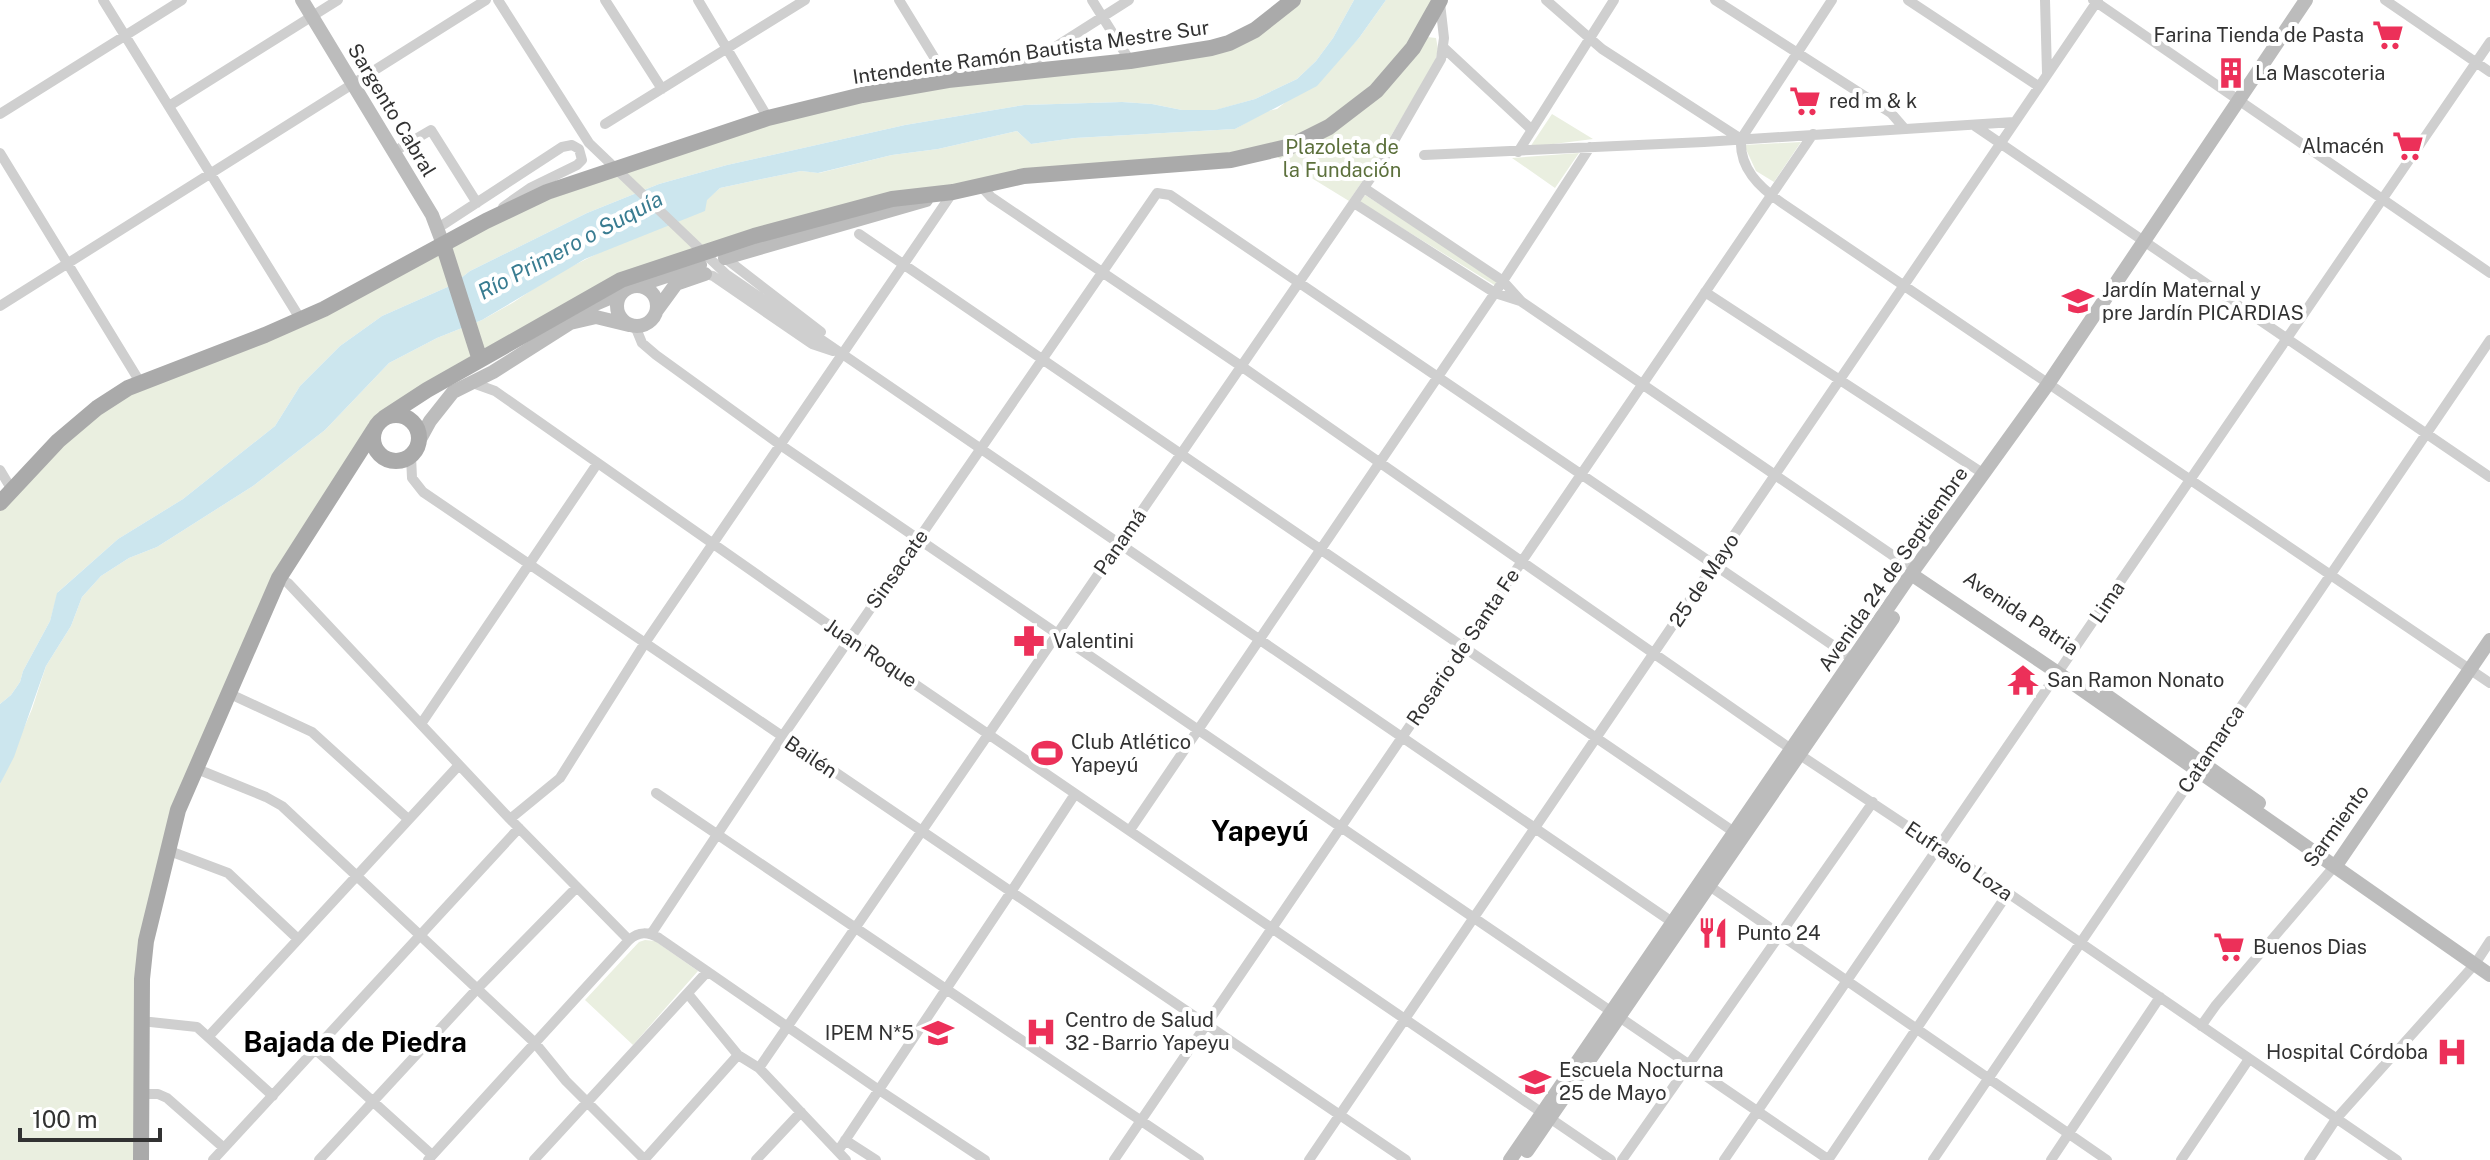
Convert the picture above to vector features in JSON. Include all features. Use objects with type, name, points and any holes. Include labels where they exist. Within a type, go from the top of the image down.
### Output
[{"type":"main road","name":"Sargento Cabral","points":[[302,0],[395,151],[440,236]]},
{"type":"main road","points":[[725,258],[980,185],[1049,172],[1231,160],[1291,146],[1329,127],[1376,91],[1413,48],[1440,0]]},
{"type":"main road","name":"Avenida 24 de Septiembre","points":[[1510,1160],[1545,1116],[1917,577],[2306,0]]},
{"type":"main road","name":"Intendente Ramón Bautista Mestre Sur","points":[[0,503],[58,441],[115,396],[140,382],[301,320],[440,236],[486,221],[547,192],[620,175],[768,118],[862,95],[948,80],[1130,61],[1229,43],[1267,22],[1291,1]]},
{"type":"main road","points":[[141,1160],[141,1021],[146,941],[178,810],[279,578],[379,423],[480,360],[621,280],[701,260],[892,199],[953,192]]},
{"type":"main road","points":[[440,236],[480,360]]},
{"type":"main road","points":[[526,334],[701,260]]},
{"type":"main road","points":[[379,423],[374,443],[382,456],[397,461],[415,449],[448,397],[470,382],[493,372],[577,320],[596,317],[632,326],[651,320],[676,284],[701,260]]},
{"type":"main road","points":[[639,285],[651,292],[657,310]]},
{"type":"main road","points":[[621,293],[617,311],[632,326]]},
{"type":"main road","points":[[379,423],[398,414],[412,420],[417,426],[415,449]]},
{"type":"main road","name":"Avenida 24 de Septiembre","points":[[1705,883],[1734,832],[1796,752],[1853,659],[1917,577]]},
{"type":"main road","name":"Avenida Patria","points":[[1917,577],[2061,670],[2481,962],[2490,975]]},
{"type":"main road","name":"Sarmiento","points":[[2336,864],[2490,640]]},
{"type":"main road","name":"Avenida 24 de Septiembre","points":[[1521,1160],[1545,1116]]},
{"type":"street","points":[[103,0],[301,320]]},
{"type":"street","points":[[0,114],[182,0]]},
{"type":"street","points":[[169,106],[338,0]]},
{"type":"street","points":[[0,306],[486,0]]},
{"type":"street","points":[[498,0],[578,129],[713,276],[812,344],[843,353]]},
{"type":"street","points":[[605,0],[662,89]]},
{"type":"street","points":[[698,0],[768,118]]},
{"type":"street","points":[[605,124],[805,0]]},
{"type":"street","points":[[899,0],[948,80]]},
{"type":"street","points":[[1092,0],[1130,61]]},
{"type":"street","points":[[1015,73],[1129,0]]},
{"type":"street","points":[[1440,0],[1444,48],[1532,130]]},
{"type":"street","points":[[1546,0],[1590,40],[1741,139]]},
{"type":"street","points":[[1518,152],[1614,0]]},
{"type":"street","points":[[1715,0],[1891,113],[1904,128]]},
{"type":"street","points":[[1832,0],[1741,139],[1743,163],[1758,184],[1904,288],[2490,683]]},
{"type":"street","points":[[1908,0],[2038,86]]},
{"type":"street","points":[[2045,0],[2047,73]]},
{"type":"street","points":[[2385,0],[2490,72]]},
{"type":"street","points":[[2095,1],[2490,273]]},
{"type":"street","name":"25 de Mayo","points":[[1309,1160],[1904,288],[2095,1]]},
{"type":"street","name":"Lima","points":[[1724,1160],[2490,42]]},
{"type":"street","name":"Panamá","points":[[759,1068],[1354,203],[1436,69],[1444,48]]},
{"type":"street","points":[[1424,155],[2014,122]]},
{"type":"street","points":[[1975,126],[2490,477]]},
{"type":"street","points":[[395,151],[431,130],[477,203]]},
{"type":"street","name":"Rosario de Santa Fe","points":[[1114,1160],[1813,134]]},
{"type":"street","points":[[440,236],[477,203],[562,147],[572,145],[581,152],[582,160],[577,165],[520,194],[486,221]]},
{"type":"street","points":[[1130,830],[1495,293],[1590,147]]},
{"type":"street","points":[[0,153],[140,382]]},
{"type":"street","name":"Eufrasio Loza","points":[[980,185],[991,197],[1100,273],[1241,366],[1796,752],[2008,893],[2397,1160]]},
{"type":"street","points":[[1364,188],[1503,281],[1522,302]]},
{"type":"street","points":[[510,819],[560,778],[712,543],[953,192]]},
{"type":"street","name":"Sinsacate","points":[[651,934],[782,737],[1152,197],[1164,192],[1298,282]]},
{"type":"street","points":[[1354,203],[1495,293],[1522,302]]},
{"type":"street","points":[[859,234],[1598,736],[1734,832]]},
{"type":"street","points":[[725,258],[827,336],[843,353]]},
{"type":"street","points":[[701,260],[843,353],[1676,925]]},
{"type":"street","points":[[1298,282],[1853,659]]},
{"type":"street","points":[[1705,292],[1984,474]]},
{"type":"street","name":"Avenida Patria","points":[[1522,302],[1898,559],[1917,577]]},
{"type":"street","points":[[632,326],[642,343],[665,363],[779,444],[1828,1160],[2008,893]]},
{"type":"street","name":"Catamarca","points":[[1933,1160],[2490,340]]},
{"type":"street","name":"Juan Roque","points":[[470,382],[495,391],[849,639],[1611,1160]]},
{"type":"street","name":"Bailén","points":[[415,449],[410,471],[417,488],[1406,1160]]},
{"type":"street","points":[[421,724],[597,464]]},
{"type":"street","points":[[0,470],[12,490]]},
{"type":"street","points":[[279,578],[288,583],[510,819],[629,940]]},
{"type":"street","points":[[228,693],[312,732],[408,819]]},
{"type":"street","points":[[209,1036],[459,765]]},
{"type":"street","points":[[197,769],[274,801],[535,1043],[566,1081],[645,1160],[738,1055]]},
{"type":"street","points":[[656,793],[1199,1160]]},
{"type":"street","points":[[838,1151],[1075,794]]},
{"type":"street","points":[[1622,1160],[1873,802]]},
{"type":"street","points":[[213,1160],[519,828]]},
{"type":"street","points":[[167,850],[228,873],[298,939]]},
{"type":"street","name":"Sarmiento","points":[[2201,1026],[2336,864]]},
{"type":"street","points":[[1705,883],[2107,1160]]},
{"type":"street","points":[[319,1160],[477,989],[577,887]]},
{"type":"street","points":[[316,1050],[430,1158],[629,940],[639,933],[651,934],[985,1160]]},
{"type":"street","points":[[2309,1160],[2336,1119],[2481,962],[2490,941]]},
{"type":"street","points":[[534,1160],[707,972]]},
{"type":"street","points":[[688,994],[738,1055],[759,1068],[846,1160]]},
{"type":"street","points":[[2051,1160],[2160,997]]},
{"type":"street","points":[[141,1021],[191,1025],[209,1036],[273,1096]]},
{"type":"street","points":[[2181,1160],[2249,1059]]},
{"type":"street","points":[[140,1094],[158,1094],[167,1098],[224,1148]]},
{"type":"street","points":[[756,1160],[801,1112]]},
{"type":"street","points":[[845,1140],[876,1160]]},
{"type":"green space","points":[[1293,0],[1354,0],[1316,61],[1297,79],[1255,99],[1216,110],[1182,110],[1122,102],[1024,105],[905,125],[727,165],[659,184],[587,213],[470,271],[452,285],[382,316],[340,346],[300,386],[275,426],[183,499],[118,539],[58,592],[50,621],[20,682],[0,704],[0,503],[97,408],[265,335],[486,221],[824,104],[1211,48]]},
{"type":"green space","points":[[1386,0],[1440,0],[1396,69],[1291,146],[1049,172],[621,280],[375,428],[279,578],[197,769],[146,941],[141,1160],[0,1160],[0,784],[32,709],[46,666],[71,626],[82,597],[101,576],[129,558],[157,547],[253,486],[325,430],[389,363],[437,338],[482,320],[554,275],[706,200],[720,188],[801,171],[819,173],[892,155],[938,149],[1017,131],[1031,144],[1075,138],[1235,129],[1267,111],[1277,109],[1339,59],[1359,38]]},
{"type":"green space","name":"Plazoleta de la Fundación","points":[[1427,37],[1436,38],[1438,49],[1435,62],[1349,201],[1274,155],[1311,141]]},
{"type":"green space","points":[[1552,114],[1593,139],[1530,147]]},
{"type":"green space","points":[[1801,142],[1774,182],[1756,171],[1744,145]]},
{"type":"green space","points":[[1579,153],[1555,188],[1512,158]]},
{"type":"green space","points":[[1365,195],[1500,281],[1496,286],[1360,202]]},
{"type":"green space","points":[[655,941],[698,971],[633,1045],[585,1000],[639,942]]},
{"type":"water","name":"Río Primero o Suquía","points":[[1354,0],[1386,0],[1359,38],[1317,86],[1235,129],[1075,138],[1031,144],[1017,131],[818,173],[801,171],[720,188],[707,200],[705,211],[585,259],[482,320],[437,338],[389,363],[325,430],[253,486],[157,547],[129,558],[101,576],[82,597],[71,626],[46,666],[14,757],[0,784],[0,704],[20,682],[50,621],[57,593],[118,539],[183,499],[275,426],[300,386],[340,346],[382,316],[452,285],[470,271],[587,213],[659,184],[727,165],[905,125],[1024,105],[1122,102],[1182,110],[1215,110],[1255,99],[1297,79],[1316,61]]},
{"type":"place","name":"Farina Tienda de Pasta","points":[[2388,35]]},
{"type":"place","name":"La Mascoteria","points":[[2231,73]]},
{"type":"place","name":"red m & k","points":[[1805,101]]},
{"type":"place","name":"Almacén","points":[[2408,146]]},
{"type":"place","name":"Jardín Maternal y pre Jardín PICARDIAS","points":[[2078,301]]},
{"type":"place","name":"Valentini","points":[[1029,641]]},
{"type":"place","name":"San Ramon Nonato","points":[[2023,680]]},
{"type":"place","name":"Club Atlético Yapeyú","points":[[1047,753]]},
{"type":"place","name":"Punto 24","points":[[1713,933]]},
{"type":"place","name":"Buenos Dias","points":[[2229,947]]},
{"type":"place","name":"Centro de Salud 32 - Barrio Yapeyu","points":[[1041,1032]]},
{"type":"place","name":"IPEM N*5","points":[[938,1033]]},
{"type":"place","name":"Hospital Córdoba","points":[[2452,1052]]},
{"type":"place","name":"Escuela Nocturna 25 de Mayo","points":[[1535,1082]]},
{"type":"district","name":"Yapeyú","points":[[1260,831]]},
{"type":"district","name":"Bajada de Piedra","points":[[355,1042]]}]
